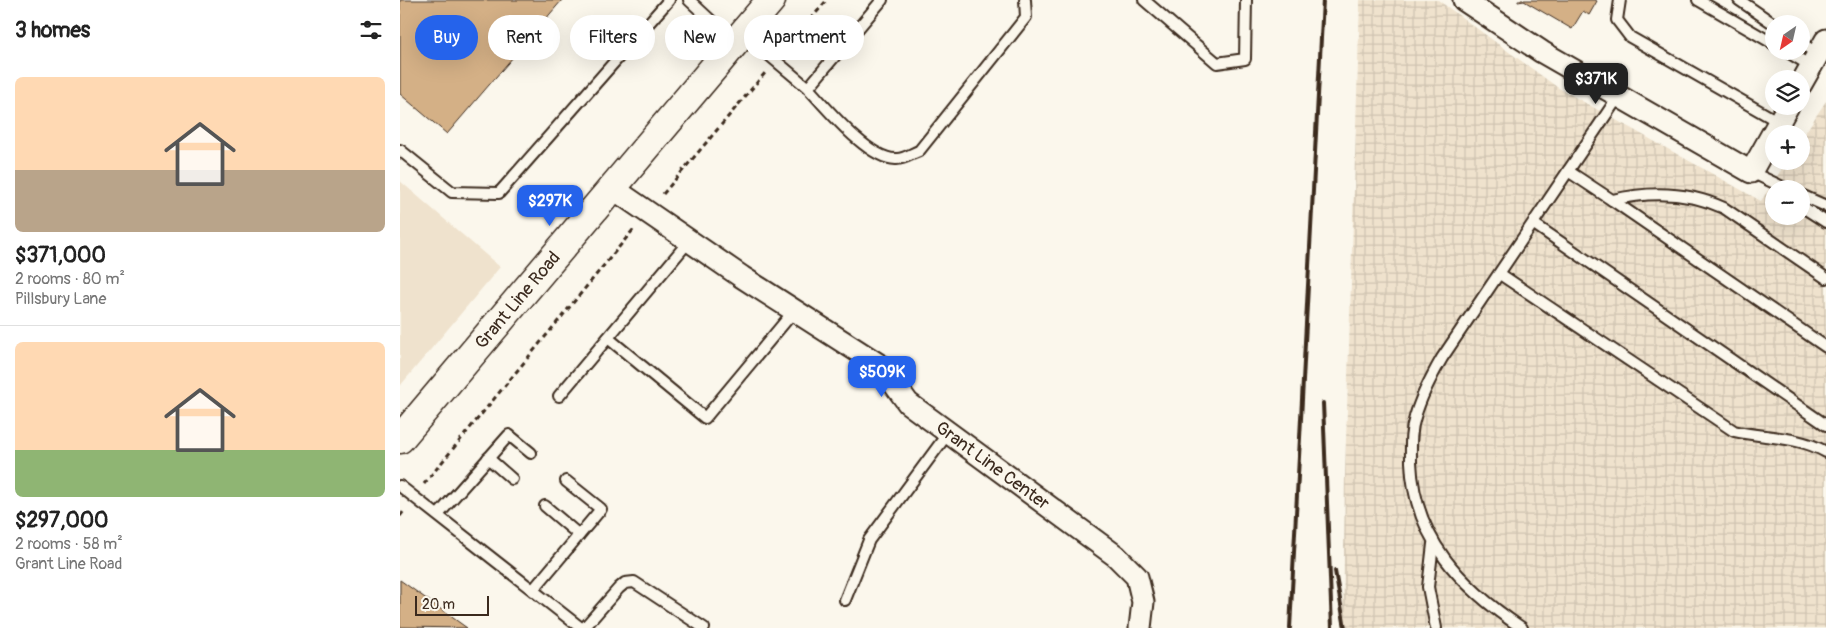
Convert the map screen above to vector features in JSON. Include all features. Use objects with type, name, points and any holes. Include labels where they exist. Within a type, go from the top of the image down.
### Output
[{"type":"main road","name":"Grant Line Road","points":[[400,439],[611,187],[771,0]]},
{"type":"street","points":[[1464,0],[1542,52],[1752,172],[1783,115]]},
{"type":"street","name":"Grant Line Center","points":[[611,187],[794,311],[881,366],[908,403],[1116,556],[1137,577],[1143,602],[1140,628]]},
{"type":"lane","points":[[400,150],[452,192],[499,193],[669,0]]},
{"type":"lane","points":[[689,0],[739,38],[776,61],[808,88],[856,139],[881,155],[897,159],[919,151],[1026,17],[1025,0]]},
{"type":"lane","points":[[808,88],[882,0]]},
{"type":"lane","points":[[1144,0],[1218,63],[1245,59],[1246,0]]},
{"type":"lane","points":[[1620,0],[1618,20],[1630,37],[1765,104]]},
{"type":"lane","points":[[1698,0],[1765,39]]},
{"type":"lane","points":[[1739,0],[1765,18]]},
{"type":"lane","points":[[1522,628],[1475,594],[1433,544],[1420,516],[1412,480],[1410,442],[1414,418],[1427,383],[1442,358],[1618,97]]},
{"type":"lane","points":[[1568,171],[1826,347]]},
{"type":"lane","points":[[1752,172],[1765,181]]},
{"type":"lane","points":[[1752,172],[1769,180]]},
{"type":"lane","points":[[1612,200],[1656,192],[1709,201],[1724,208],[1826,278]]},
{"type":"lane","points":[[1810,199],[1826,206]]},
{"type":"lane","points":[[1810,212],[1826,222]]},
{"type":"lane","points":[[1534,224],[1826,425]]},
{"type":"lane","points":[[559,396],[689,241]]},
{"type":"lane","points":[[1500,274],[1734,431],[1800,442],[1826,452]]},
{"type":"lane","points":[[608,338],[706,418],[794,311]]},
{"type":"lane","points":[[845,600],[869,540],[948,433]]},
{"type":"lane","points":[[438,516],[508,435],[531,453]]},
{"type":"lane","points":[[488,458],[512,479]]},
{"type":"lane","points":[[533,590],[602,509],[566,481]]},
{"type":"lane","points":[[400,486],[582,628],[619,588],[625,583],[634,582],[704,628]]},
{"type":"lane","points":[[545,506],[579,535]]},
{"type":"lane","points":[[1433,544],[1428,587],[1436,628]]},
{"type":"path","points":[[400,516],[647,213],[827,0]]},
{"type":"shaded area","points":[[1360,0],[1438,0],[1557,87],[1761,201],[1765,195],[1765,225],[1810,225],[1810,180],[1775,180],[1781,170],[1810,170],[1810,125],[1826,101],[1826,628],[1343,628],[1345,472]]},
{"type":"shaded area","points":[[400,181],[500,267],[400,386]]},
{"type":"building","points":[[400,0],[562,0],[549,15],[488,15],[488,60],[511,60],[447,134],[400,94]]},
{"type":"building","points":[[1518,0],[1597,1],[1589,15],[1583,11],[1572,29],[1524,1],[1518,2]]},
{"type":"building","points":[[400,580],[467,628],[400,627]]},
{"type":"railway","points":[[1290,628],[1323,0]]},
{"type":"railway","points":[[1323,403],[1332,628]]},
{"type":"railway","points":[[1335,571],[1345,628]]}]
